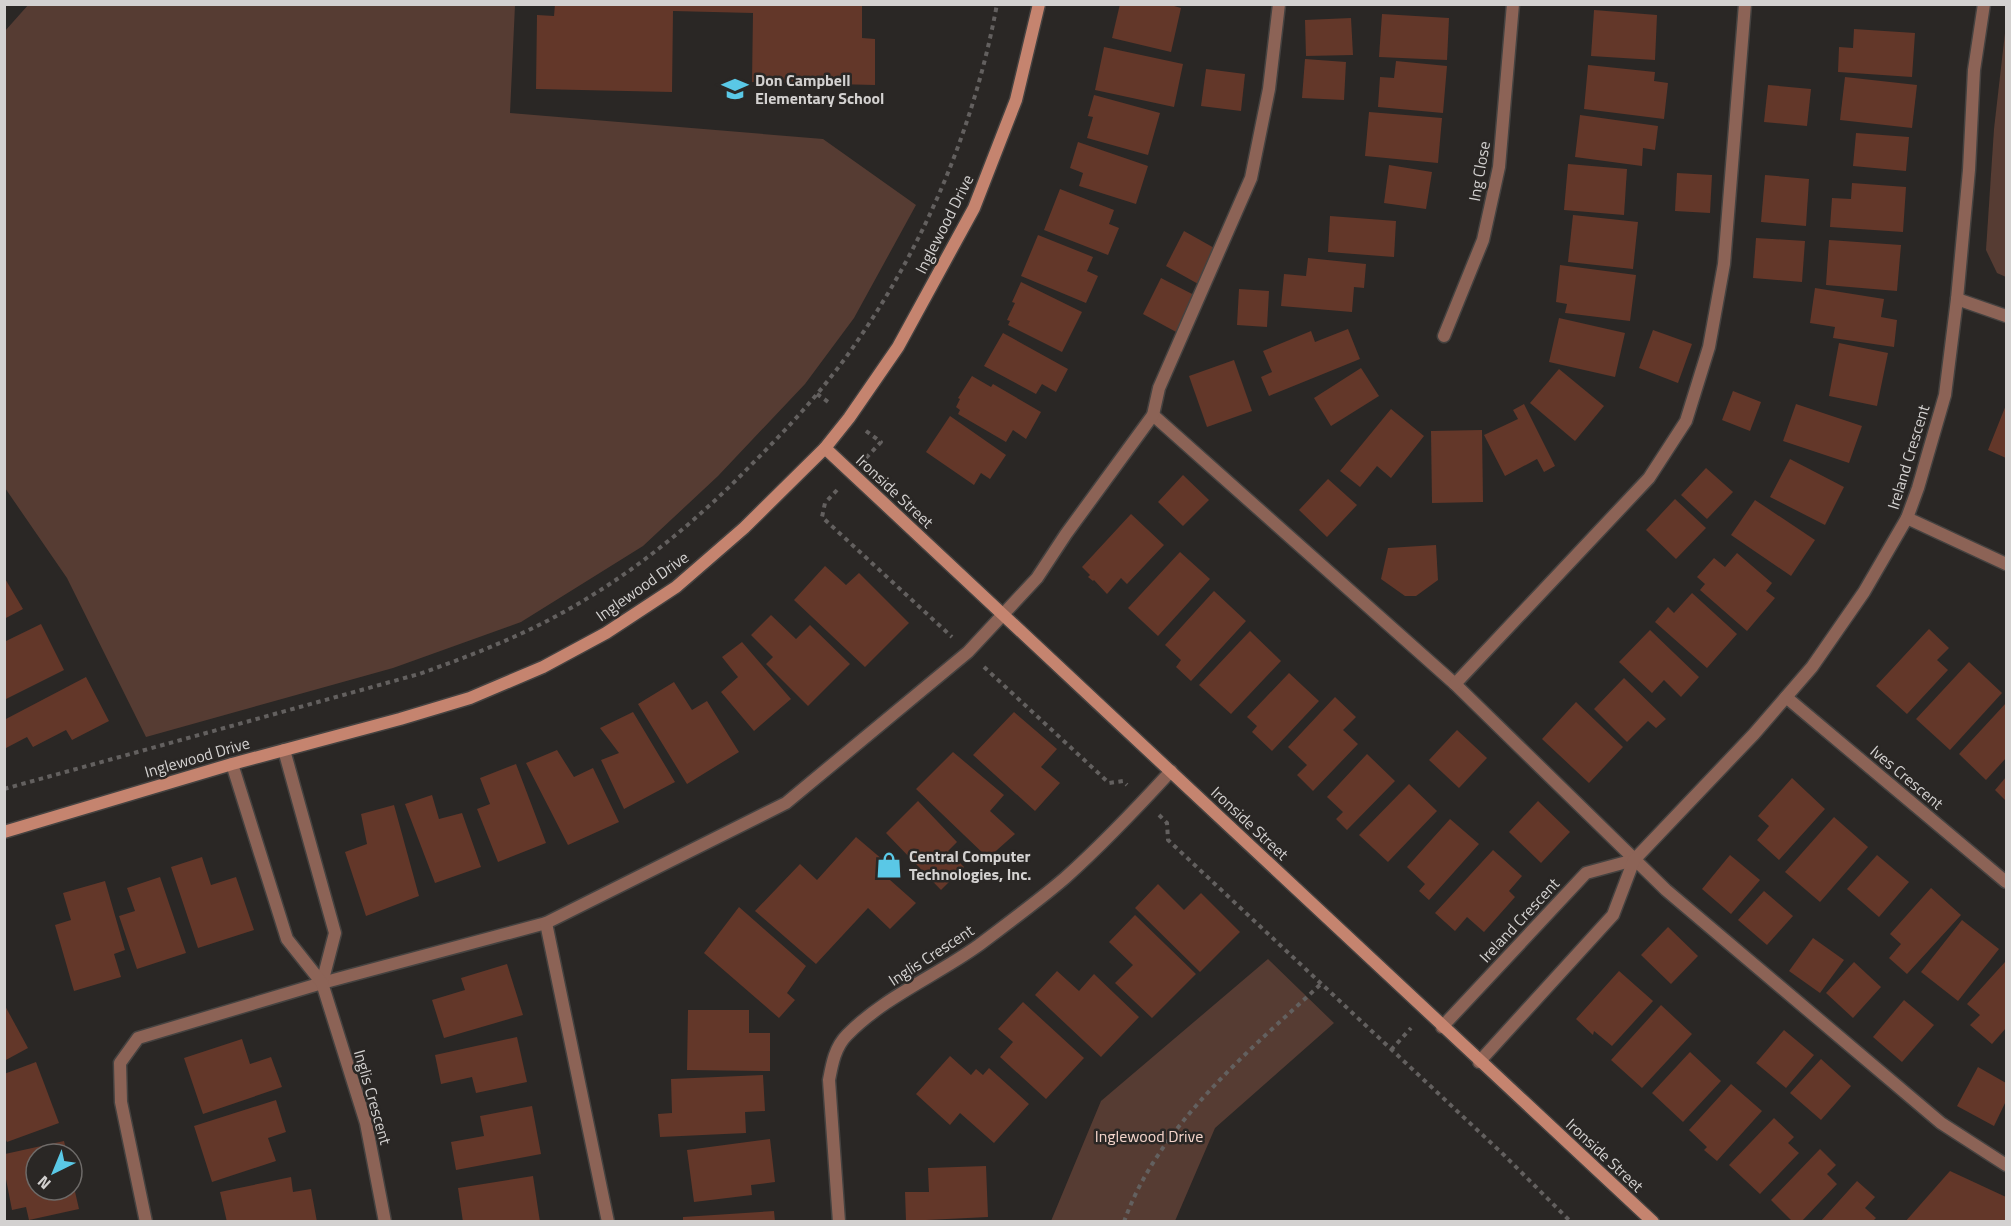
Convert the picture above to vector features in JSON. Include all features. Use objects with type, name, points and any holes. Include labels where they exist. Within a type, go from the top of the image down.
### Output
[{"type":"street","name":"Inglewood Drive","points":[[4,832],[232,764],[470,698],[543,667],[606,633],[676,586],[744,528],[825,448],[849,418],[898,347],[974,208],[1016,100],[1039,4]]},
{"type":"street","points":[[146,1221],[121,1102],[120,1063],[138,1038],[322,983],[546,923],[786,803],[968,652],[1004,614],[1037,578],[1066,534],[1153,415],[1159,388],[1251,178],[1269,89],[1279,4]]},
{"type":"street","name":"Ing Close","points":[[1444,336],[1483,240],[1499,167],[1513,4]]},
{"type":"street","points":[[1455,684],[1649,478],[1686,421],[1709,347],[1724,264],[1745,4]]},
{"type":"street","name":"Ireland Crescent","points":[[1479,1062],[1613,915],[1634,860],[1754,734],[1812,667],[1875,575],[1907,518],[1945,395],[1969,171],[1974,70],[1984,4]]},
{"type":"street","points":[[1957,299],[2007,316]]},
{"type":"street","points":[[1153,415],[1455,684],[1666,890],[1941,1123],[2007,1165]]},
{"type":"street","name":"Ironside Street","points":[[825,448],[1479,1062],[1653,1221]]},
{"type":"street","points":[[1907,518],[2007,564]]},
{"type":"street","name":"Ives Crescent","points":[[1786,697],[2007,882]]},
{"type":"street","points":[[284,750],[335,933],[322,983]]},
{"type":"street","name":"Inglis Crescent","points":[[232,764],[287,939],[322,983],[366,1123],[385,1221]]},
{"type":"street","name":"Inglis Crescent","points":[[839,1221],[829,1080],[834,1057],[845,1037],[873,1012],[965,954],[1021,914],[1103,842],[1171,771]]},
{"type":"street","name":"Ireland Crescent","points":[[1442,1027],[1586,873],[1634,860]]},
{"type":"street","points":[[546,923],[608,1221]]},
{"type":"path","points":[[4,789],[419,674],[477,654],[567,610],[656,552],[725,492],[792,423],[849,354],[874,315],[904,266],[929,217],[952,163],[984,68],[997,4]]},
{"type":"path","points":[[1167,823],[1168,840],[1571,1221]]},
{"type":"path","points":[[1124,1221],[1142,1183],[1185,1118],[1221,1078],[1321,984]]},
{"type":"path","points":[[1391,1050],[1407,1033]]},
{"type":"green space","points":[[29,4],[515,5],[510,113],[823,139],[916,205],[854,318],[805,384],[718,476],[643,546],[521,622],[393,668],[146,737],[67,578],[5,488],[5,31]]},
{"type":"green space","points":[[2006,24],[2006,277],[1997,273],[1986,250],[1994,129]]},
{"type":"green space","name":"Inglewood Drive","points":[[1268,959],[1334,1023],[1215,1128],[1175,1221],[1051,1221],[1101,1101]]},
{"type":"building","points":[[555,4],[862,4],[862,38],[875,39],[875,85],[752,82],[753,13],[673,11],[672,92],[536,89],[537,15],[554,16]]},
{"type":"building","points":[[1120,4],[1167,4],[1181,8],[1171,52],[1112,38]]},
{"type":"building","points":[[1594,10],[1657,15],[1655,60],[1591,56]]},
{"type":"building","points":[[1382,14],[1449,18],[1447,60],[1379,57]]},
{"type":"building","points":[[1351,18],[1353,55],[1306,56],[1305,20]]},
{"type":"building","points":[[1854,29],[1915,33],[1912,77],[1838,72],[1839,47],[1853,48]]},
{"type":"building","points":[[1104,47],[1183,64],[1174,107],[1095,90]]},
{"type":"building","points":[[1305,59],[1346,62],[1344,100],[1302,98]]},
{"type":"building","points":[[1396,61],[1447,66],[1443,113],[1378,107],[1380,77],[1394,78]]},
{"type":"building","points":[[1588,65],[1655,72],[1654,81],[1668,83],[1664,119],[1584,109]]},
{"type":"building","points":[[1206,69],[1245,74],[1241,111],[1201,106]]},
{"type":"building","points":[[1845,77],[1917,85],[1912,128],[1840,120]]},
{"type":"building","points":[[1768,85],[1811,89],[1807,126],[1764,122]]},
{"type":"building","points":[[1094,95],[1160,113],[1148,155],[1087,138],[1093,117],[1088,116]]},
{"type":"building","points":[[1369,112],[1442,118],[1438,163],[1365,156]]},
{"type":"building","points":[[1580,115],[1658,126],[1655,150],[1643,148],[1642,166],[1575,157]]},
{"type":"building","points":[[1856,133],[1909,137],[1906,171],[1853,166]]},
{"type":"building","points":[[1078,142],[1148,166],[1136,204],[1079,186],[1083,173],[1070,168]]},
{"type":"building","points":[[1568,164],[1627,169],[1624,215],[1564,210]]},
{"type":"building","points":[[1389,165],[1432,172],[1426,209],[1384,203]]},
{"type":"building","points":[[1677,173],[1712,175],[1710,213],[1675,211]]},
{"type":"building","points":[[1765,175],[1809,179],[1806,226],[1761,222]]},
{"type":"building","points":[[1852,183],[1906,187],[1903,232],[1830,227],[1832,198],[1851,199]]},
{"type":"building","points":[[1060,189],[1114,210],[1109,224],[1119,228],[1108,255],[1044,230]]},
{"type":"building","points":[[1573,215],[1638,222],[1633,269],[1568,262]]},
{"type":"building","points":[[1330,216],[1396,221],[1394,257],[1328,252]]},
{"type":"building","points":[[1184,231],[1216,249],[1200,285],[1166,266]]},
{"type":"building","points":[[1038,235],[1093,257],[1087,271],[1098,276],[1086,303],[1021,276]]},
{"type":"building","points":[[1756,238],[1805,241],[1802,282],[1753,278]]},
{"type":"building","points":[[1829,240],[1901,245],[1897,291],[1826,285]]},
{"type":"building","points":[[1308,258],[1366,264],[1364,288],[1354,287],[1352,312],[1281,306],[1284,274],[1306,276]]},
{"type":"building","points":[[1560,265],[1636,275],[1630,321],[1565,313],[1567,304],[1556,302]]},
{"type":"building","points":[[1161,278],[1196,296],[1178,333],[1143,314]]},
{"type":"building","points":[[1021,282],[1082,312],[1062,352],[1008,325],[1010,321],[1007,320],[1015,303],[1012,302]]},
{"type":"building","points":[[1815,288],[1884,299],[1881,317],[1897,320],[1894,347],[1833,338],[1835,327],[1810,323]]},
{"type":"building","points":[[1239,289],[1269,291],[1267,327],[1237,325]]},
{"type":"building","points":[[1559,318],[1625,333],[1615,377],[1549,362]]},
{"type":"building","points":[[1348,329],[1360,359],[1269,396],[1261,377],[1272,372],[1263,351],[1311,331],[1315,342]]},
{"type":"building","points":[[1653,330],[1692,344],[1678,383],[1639,368]]},
{"type":"building","points":[[1003,333],[1068,369],[1056,392],[1042,384],[1036,394],[984,366]]},
{"type":"building","points":[[1839,343],[1888,353],[1877,406],[1829,396]]},
{"type":"building","points":[[1234,360],[1252,411],[1207,427],[1189,376]]},
{"type":"building","points":[[1361,368],[1379,396],[1331,426],[1314,398]]},
{"type":"building","points":[[1559,369],[1604,406],[1575,441],[1530,403]]},
{"type":"building","points":[[972,376],[991,387],[993,384],[1041,412],[1026,439],[1013,430],[1006,442],[958,414],[960,410],[956,407],[960,399],[958,398]]},
{"type":"building","points":[[1733,391],[1761,402],[1750,431],[1722,420]]},
{"type":"building","points":[[1524,404],[1555,466],[1544,472],[1537,459],[1505,476],[1484,435],[1518,419],[1513,410]]},
{"type":"building","points":[[1796,404],[1862,426],[1849,463],[1783,441]]},
{"type":"building","points":[[2006,405],[2006,458],[1988,450]]},
{"type":"building","points":[[1391,409],[1424,436],[1391,478],[1377,466],[1360,487],[1340,471]]},
{"type":"building","points":[[950,416],[1006,455],[990,479],[981,473],[974,485],[926,452]]},
{"type":"building","points":[[1482,430],[1483,502],[1432,503],[1431,431]]},
{"type":"building","points":[[1790,459],[1844,487],[1825,525],[1770,497]]},
{"type":"building","points":[[1706,468],[1733,492],[1707,519],[1681,495]]},
{"type":"building","points":[[1183,475],[1209,500],[1183,526],[1158,502]]},
{"type":"building","points":[[1328,479],[1357,505],[1327,537],[1299,510]]},
{"type":"building","points":[[1675,499],[1706,528],[1676,559],[1646,530]]},
{"type":"building","points":[[1755,500],[1815,540],[1791,576],[1731,535]]},
{"type":"building","points":[[1131,514],[1164,545],[1127,584],[1121,578],[1107,594],[1088,577],[1090,575],[1082,567]]},
{"type":"building","points":[[1436,545],[1438,580],[1416,596],[1405,596],[1381,579],[1388,548]]},
{"type":"building","points":[[1180,552],[1210,579],[1158,636],[1128,608]]},
{"type":"building","points":[[1737,553],[1772,583],[1766,591],[1775,598],[1747,631],[1700,590],[1705,584],[1697,577],[1714,558],[1725,567]]},
{"type":"building","points":[[825,566],[846,585],[859,573],[909,623],[865,667],[794,600]]},
{"type":"building","points":[[4,577],[23,609],[4,619]]},
{"type":"building","points":[[1214,591],[1246,621],[1191,681],[1176,667],[1181,660],[1165,645]]},
{"type":"building","points":[[1692,593],[1737,634],[1707,668],[1655,622],[1668,607],[1674,613]]},
{"type":"building","points":[[771,615],[796,639],[810,625],[850,664],[808,706],[766,664],[773,657],[751,635]]},
{"type":"building","points":[[41,624],[64,670],[4,700],[4,642]]},
{"type":"building","points":[[1929,629],[1949,648],[1937,660],[1948,670],[1907,714],[1876,686]]},
{"type":"building","points":[[1650,630],[1699,677],[1681,697],[1664,680],[1652,693],[1619,662]]},
{"type":"building","points":[[1250,631],[1281,661],[1231,714],[1199,685]]},
{"type":"building","points":[[742,642],[791,699],[754,731],[721,692],[738,677],[722,657]]},
{"type":"building","points":[[1969,662],[2002,693],[1950,750],[1916,719]]},
{"type":"building","points":[[1289,673],[1319,701],[1272,751],[1252,732],[1257,726],[1247,717]]},
{"type":"building","points":[[86,677],[109,721],[72,740],[66,730],[33,747],[27,737],[6,748],[4,720]]},
{"type":"building","points":[[1624,678],[1666,719],[1656,728],[1648,721],[1627,742],[1594,709]]},
{"type":"building","points":[[674,682],[692,710],[707,701],[739,752],[687,784],[638,704]]},
{"type":"building","points":[[1335,697],[1356,717],[1343,730],[1358,744],[1313,791],[1297,775],[1307,765],[1288,747]]},
{"type":"building","points":[[1576,702],[1623,747],[1589,783],[1542,739]]},
{"type":"building","points":[[2006,703],[2006,758],[1986,780],[1959,754]]},
{"type":"building","points":[[633,712],[675,782],[624,809],[601,760],[619,753],[600,728]]},
{"type":"building","points":[[1014,712],[1057,749],[1041,767],[1060,783],[1035,811],[973,755]]},
{"type":"building","points":[[1457,730],[1487,758],[1459,788],[1429,760]]},
{"type":"building","points":[[557,750],[574,777],[593,768],[619,822],[568,845],[526,763]]},
{"type":"building","points":[[953,752],[1004,795],[990,811],[1015,834],[988,858],[916,789]]},
{"type":"building","points":[[1367,754],[1395,781],[1347,830],[1336,819],[1343,812],[1327,797]]},
{"type":"building","points":[[516,764],[546,843],[498,862],[477,809],[490,804],[480,778]]},
{"type":"building","points":[[2006,777],[2006,801],[1995,790]]},
{"type":"building","points":[[1792,778],[1825,809],[1779,860],[1757,840],[1769,826],[1758,816]]},
{"type":"building","points":[[1409,784],[1437,811],[1388,862],[1359,835]]},
{"type":"building","points":[[432,795],[439,819],[462,813],[481,867],[435,883],[405,804]]},
{"type":"building","points":[[918,801],[957,842],[948,851],[964,867],[941,890],[886,833]]},
{"type":"building","points":[[1538,801],[1570,832],[1541,863],[1509,832]]},
{"type":"building","points":[[394,805],[419,896],[366,916],[345,852],[367,844],[361,814]]},
{"type":"building","points":[[1834,817],[1868,847],[1820,902],[1785,872]]},
{"type":"building","points":[[1450,819],[1479,844],[1429,900],[1419,891],[1425,884],[1407,867]]},
{"type":"building","points":[[856,837],[896,871],[890,880],[916,903],[890,929],[868,908],[816,964],[755,911],[800,864],[817,880]]},
{"type":"building","points":[[1493,850],[1522,876],[1509,891],[1515,897],[1484,932],[1467,917],[1455,931],[1435,913]]},
{"type":"building","points":[[1730,855],[1760,880],[1731,914],[1702,889]]},
{"type":"building","points":[[1877,855],[1909,882],[1879,917],[1847,889]]},
{"type":"building","points":[[202,857],[211,885],[236,877],[254,930],[198,948],[171,867]]},
{"type":"building","points":[[160,877],[186,953],[137,969],[119,916],[135,911],[127,888]]},
{"type":"building","points":[[105,881],[125,950],[114,954],[121,977],[74,991],[55,925],[71,920],[63,893]]},
{"type":"building","points":[[1158,884],[1184,910],[1201,893],[1240,932],[1200,972],[1135,908]]},
{"type":"building","points":[[1931,888],[1961,915],[1907,974],[1889,958],[1901,944],[1890,934]]},
{"type":"building","points":[[1764,891],[1793,916],[1767,945],[1738,920]]},
{"type":"building","points":[[739,907],[806,966],[787,993],[795,1000],[779,1018],[704,953]]},
{"type":"building","points":[[1135,915],[1196,974],[1152,1018],[1115,983],[1133,965],[1109,942]]},
{"type":"building","points":[[1962,920],[1999,949],[1958,1001],[1921,972]]},
{"type":"building","points":[[1668,927],[1698,956],[1671,984],[1641,955]]},
{"type":"building","points":[[1813,938],[1844,960],[1820,993],[1789,971]]},
{"type":"building","points":[[1854,962],[1881,987],[1853,1018],[1826,993]]},
{"type":"building","points":[[2005,962],[2006,1028],[1992,1044],[1970,1025],[1980,1015],[1967,1004]]},
{"type":"building","points":[[507,964],[523,1015],[444,1038],[432,1000],[465,990],[461,978]]},
{"type":"building","points":[[1057,971],[1079,991],[1094,974],[1139,1017],[1101,1057],[1035,995]]},
{"type":"building","points":[[1619,971],[1653,1001],[1612,1046],[1594,1031],[1593,1035],[1576,1019]]},
{"type":"building","points":[[1904,1000],[1934,1025],[1902,1062],[1873,1037]]},
{"type":"building","points":[[1023,1002],[1084,1058],[1046,1099],[1000,1057],[1013,1042],[998,1029]]},
{"type":"building","points":[[4,1004],[28,1048],[4,1061]]},
{"type":"building","points":[[1661,1005],[1692,1034],[1642,1088],[1611,1060]]},
{"type":"building","points":[[688,1010],[749,1010],[749,1033],[770,1033],[770,1071],[687,1070]]},
{"type":"building","points":[[1784,1030],[1814,1055],[1786,1088],[1756,1063]]},
{"type":"building","points":[[517,1037],[527,1082],[476,1093],[472,1077],[441,1084],[435,1055]]},
{"type":"building","points":[[242,1039],[250,1064],[271,1057],[282,1087],[203,1114],[184,1058]]},
{"type":"building","points":[[1690,1052],[1721,1081],[1683,1122],[1652,1093]]},
{"type":"building","points":[[950,1056],[971,1075],[976,1069],[983,1075],[989,1068],[1029,1104],[994,1143],[960,1113],[950,1125],[916,1094]]},
{"type":"building","points":[[1821,1059],[1851,1086],[1821,1120],[1790,1093]]},
{"type":"building","points":[[36,1062],[59,1123],[7,1142],[4,1136],[4,1074]]},
{"type":"building","points":[[1978,1067],[2006,1083],[2006,1101],[1994,1126],[1957,1106]]},
{"type":"building","points":[[763,1075],[765,1111],[745,1112],[746,1133],[660,1137],[658,1114],[672,1113],[671,1079]]},
{"type":"building","points":[[1731,1084],[1762,1111],[1717,1161],[1704,1150],[1707,1147],[1689,1130]]},
{"type":"building","points":[[276,1100],[286,1132],[268,1138],[276,1161],[212,1182],[194,1126]]},
{"type":"building","points":[[532,1106],[541,1154],[456,1170],[451,1142],[484,1136],[480,1116]]},
{"type":"building","points":[[1774,1118],[1794,1137],[1788,1143],[1799,1153],[1760,1194],[1729,1165]]},
{"type":"building","points":[[770,1139],[775,1182],[751,1185],[752,1195],[694,1202],[687,1150]]},
{"type":"building","points":[[1820,1149],[1836,1165],[1827,1174],[1837,1184],[1801,1222],[1793,1222],[1771,1200]]},
{"type":"building","points":[[24,1150],[24,1202],[77,1202],[79,1209],[29,1220],[26,1207],[12,1210],[5,1174],[5,1154]]},
{"type":"building","points":[[986,1166],[988,1217],[906,1221],[905,1192],[929,1192],[928,1168]]},
{"type":"building","points":[[1950,1171],[2006,1197],[2006,1222],[1905,1222]]},
{"type":"building","points":[[533,1176],[540,1222],[485,1222],[485,1220],[463,1222],[458,1188]]},
{"type":"building","points":[[291,1177],[293,1192],[311,1189],[317,1222],[227,1222],[220,1192]]},
{"type":"building","points":[[1857,1181],[1875,1197],[1865,1208],[1876,1218],[1872,1222],[1820,1222]]},
{"type":"building","points":[[774,1211],[775,1222],[683,1222],[683,1217]]},
{"type":"place","name":"Don Campbell Elementary School","points":[[735,89]]},
{"type":"place","name":"Central Computer Technologies, Inc.","points":[[889,865]]}]
